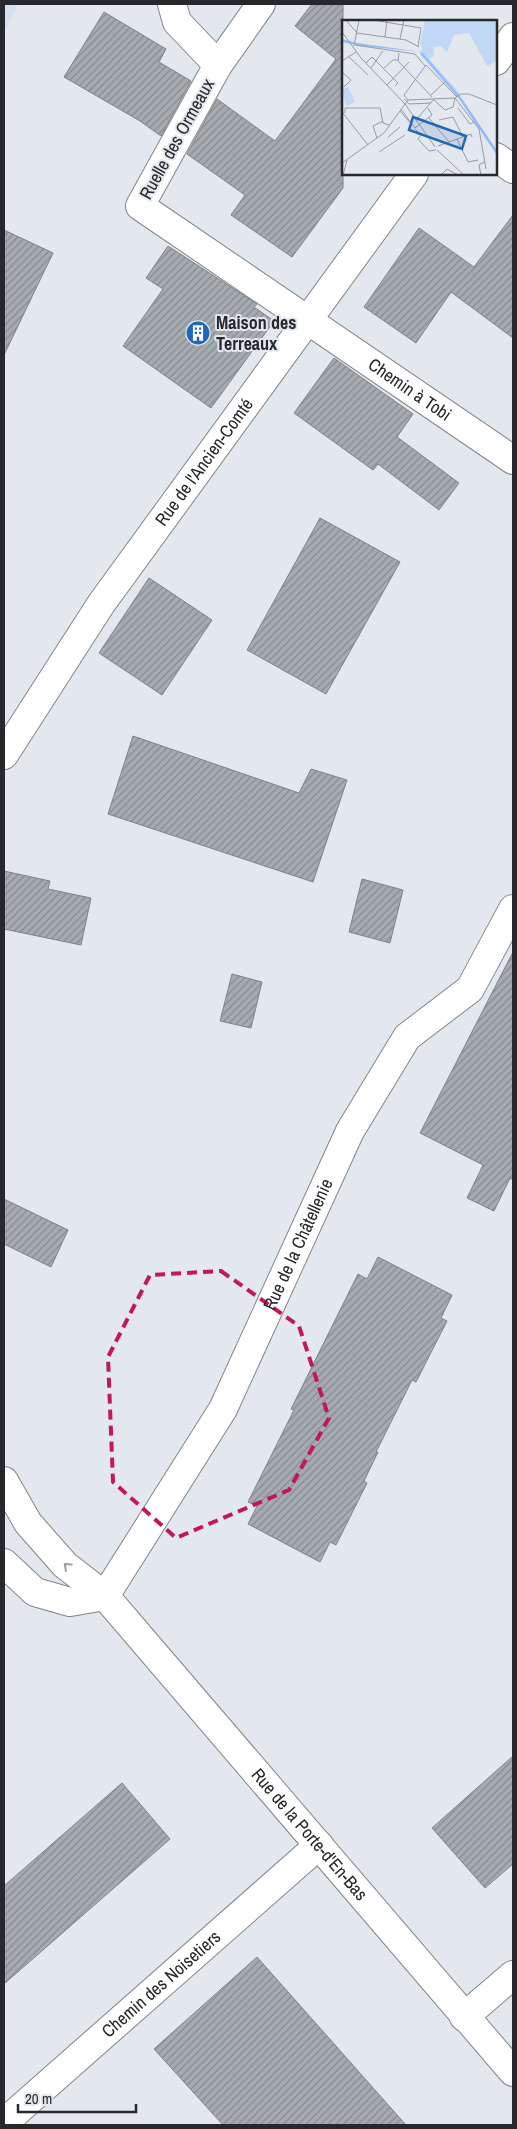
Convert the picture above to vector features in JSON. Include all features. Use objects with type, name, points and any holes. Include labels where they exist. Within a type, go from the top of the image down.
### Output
[{"type":"street","points":[[172,4],[177,22],[218,65]]},
{"type":"street","name":"Ruelle des Ormeaux","points":[[262,4],[218,65],[140,206],[307,321]]},
{"type":"street","points":[[497,60],[513,37]]},
{"type":"street","points":[[497,158],[513,169]]},
{"type":"street","name":"Rue de l'Ancien-Comté","points":[[4,756],[101,604],[413,175]]},
{"type":"street","name":"Chemin à Tobi","points":[[307,321],[513,460]]},
{"type":"street","name":"Rue de la Châtellenie","points":[[105,1596],[223,1409],[350,1131],[407,1037],[470,989],[513,909]]},
{"type":"street","name":"Rue de la Porte-d'En-Bas","points":[[4,1481],[28,1523],[65,1565],[105,1596],[513,2072]]},
{"type":"street","points":[[4,1563],[34,1592],[70,1602],[105,1596]]},
{"type":"street","name":"Chemin des Noisetiers","points":[[6,2125],[15,2113],[318,1845]]},
{"type":"street","points":[[464,2016],[513,1975]]},
{"type":"highlighted area","points":[[221,1271],[299,1326],[329,1418],[289,1490],[176,1538],[113,1482],[108,1357],[150,1275]]},
{"type":"shaded area","points":[[4,4],[18,4],[4,32]]},
{"type":"building","points":[[312,4],[343,4],[343,188],[292,257],[231,215],[245,195],[187,154],[217,99],[275,141],[336,59],[295,26]]},
{"type":"building","points":[[104,12],[166,49],[159,62],[191,81],[161,136],[140,121],[64,77]]},
{"type":"building","points":[[513,215],[513,338],[451,292],[416,343],[364,307],[419,228],[474,267]]},
{"type":"building","points":[[4,230],[53,253],[4,355]]},
{"type":"building","name":"Maison des Terreaux","points":[[168,246],[257,304],[254,307],[274,321],[211,408],[123,346],[163,289],[146,278]]},
{"type":"building","points":[[334,358],[413,414],[397,437],[459,483],[439,510],[378,464],[373,470],[294,413]]},
{"type":"building","points":[[320,518],[400,562],[326,694],[247,650]]},
{"type":"building","points":[[149,578],[212,620],[162,695],[99,653]]},
{"type":"building","points":[[133,736],[299,793],[311,769],[347,780],[313,882],[108,814]]},
{"type":"building","points":[[4,871],[50,881],[48,889],[91,898],[81,945],[4,929]]},
{"type":"building","points":[[362,879],[403,890],[390,943],[349,932]]},
{"type":"building","points":[[513,952],[513,1180],[510,1178],[494,1211],[467,1198],[483,1165],[420,1133]]},
{"type":"building","points":[[232,974],[262,982],[251,1028],[220,1021]]},
{"type":"building","points":[[4,1199],[68,1230],[51,1267],[4,1244]]},
{"type":"building","points":[[378,1257],[452,1295],[441,1318],[447,1321],[416,1382],[412,1380],[376,1452],[378,1452],[364,1481],[367,1483],[336,1545],[330,1542],[320,1562],[248,1524],[257,1506],[248,1502],[294,1410],[291,1409],[358,1274],[367,1279]]},
{"type":"building","points":[[513,1756],[513,1864],[485,1888],[432,1828]]},
{"type":"building","points":[[122,1783],[170,1839],[4,1984],[4,1886]]},
{"type":"building","points":[[257,1957],[406,2125],[223,2125],[154,2049]]},
{"type":"place","name":"Maison des Terreaux","points":[[198,333]]}]
